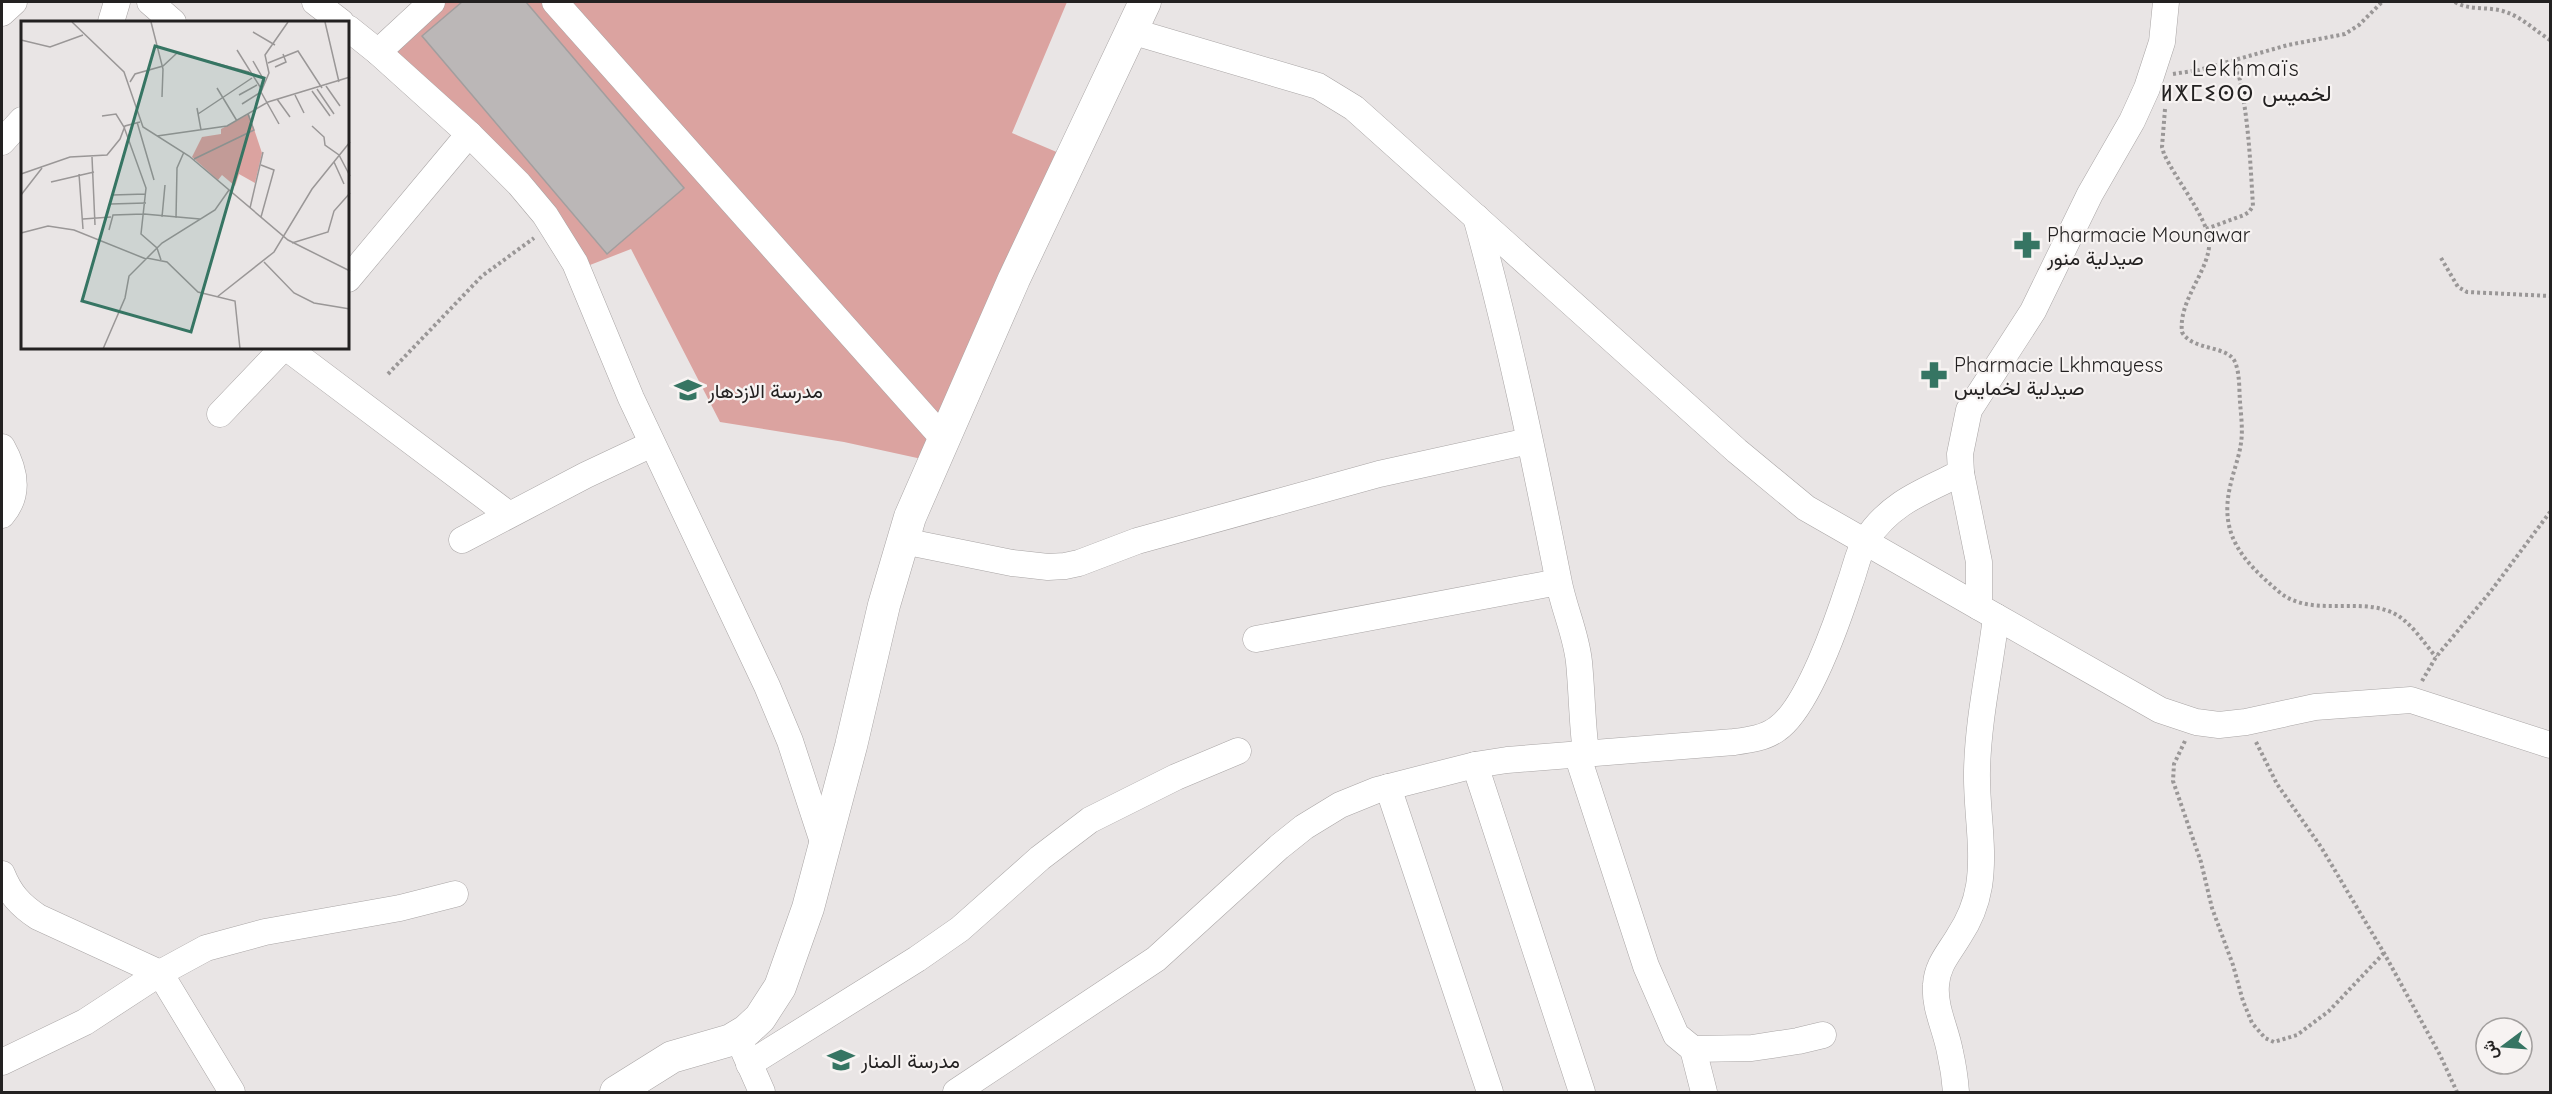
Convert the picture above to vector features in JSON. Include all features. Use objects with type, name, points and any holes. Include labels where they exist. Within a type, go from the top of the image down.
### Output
[{"type":"street","points":[[2,14],[14,2]]},
{"type":"street","points":[[111,21],[117,2]]},
{"type":"street","points":[[150,2],[172,21]]},
{"type":"street","points":[[315,2],[340,21]]},
{"type":"street","points":[[378,52],[432,2]]},
{"type":"street","points":[[555,2],[943,438]]},
{"type":"street","points":[[762,1092],[744,1050],[760,1018],[780,987],[808,908],[852,746],[884,605],[918,496],[1018,269],[1145,2]]},
{"type":"street","points":[[1956,1092],[1950,1051],[1937,1004],[1935,986],[1938,970],[1960,935],[1975,905],[1979,883],[1981,848],[1976,799],[1988,612],[1961,474],[1960,454],[1969,410],[2033,310],[2090,194],[2132,121],[2152,76],[2162,42],[2166,2]]},
{"type":"street","points":[[350,30],[469,134],[519,184],[552,225],[575,263],[652,444],[767,686],[805,784],[825,848]]},
{"type":"street","points":[[1131,31],[1318,86],[1354,108],[1737,451],[1806,508],[2160,710],[2196,722],[2220,725],[2246,722],[2315,707],[2411,700],[2550,745]]},
{"type":"street","points":[[2,142],[21,121]]},
{"type":"street","points":[[350,277],[469,134]]},
{"type":"street","points":[[1476,217],[1498,296],[1558,582],[1576,645],[1582,753],[1646,966],[1671,1028],[1681,1041],[1694,1049],[1752,1048],[1823,1035]]},
{"type":"street","points":[[220,414],[283,350]]},
{"type":"street","points":[[288,350],[508,514]]},
{"type":"street","points":[[903,541],[1012,563],[1048,567],[1065,566],[1137,541],[1379,474],[1529,441]]},
{"type":"street","points":[[462,540],[508,514],[652,444]]},
{"type":"street","points":[[2,447],[13,472],[15,486],[2,515]]},
{"type":"street","points":[[956,1092],[1156,960],[1304,827],[1340,805],[1388,787],[1507,759],[1734,742],[1764,736],[1776,730],[1794,711],[1822,659],[1864,542],[1896,506],[1961,474]]},
{"type":"street","points":[[1256,639],[1558,582]]},
{"type":"street","points":[[616,1092],[672,1057],[744,1050],[917,959],[960,929],[1040,858],[1090,820],[1176,777],[1238,751]]},
{"type":"street","points":[[1475,765],[1581,1092]]},
{"type":"street","points":[[1388,787],[1490,1092]]},
{"type":"street","points":[[2,874],[11,894],[38,917],[160,973],[232,1092]]},
{"type":"street","points":[[2,1062],[85,1022],[186,956],[228,941],[265,932],[400,908],[455,894]]},
{"type":"street","points":[[1694,1049],[1704,1092]]},
{"type":"path","points":[[2152,76],[2199,70],[2288,45],[2344,34],[2367,18],[2382,2]]},
{"type":"path","points":[[2455,2],[2461,6],[2494,8],[2509,12],[2550,40]]},
{"type":"path","points":[[2206,229],[2244,215],[2253,206],[2246,117],[2235,60]]},
{"type":"path","points":[[2165,105],[2162,147],[2164,154],[2206,229],[2209,241],[2208,252],[2186,301],[2181,327],[2185,338],[2229,355],[2235,360],[2241,444],[2226,509],[2231,536],[2237,549],[2278,591],[2292,600],[2322,605],[2352,604],[2393,613],[2406,623],[2436,657]]},
{"type":"path","points":[[388,374],[482,276],[552,225]]},
{"type":"path","points":[[2441,258],[2463,291],[2550,296]]},
{"type":"path","points":[[2411,700],[2436,657],[2456,636],[2550,512]]},
{"type":"path","points":[[2196,722],[2174,764],[2173,781],[2201,862],[2212,908],[2252,1023],[2265,1038],[2274,1042],[2297,1035],[2329,1011],[2384,953]]},
{"type":"path","points":[[2246,722],[2277,784],[2321,847],[2384,953],[2440,1055],[2457,1092]]},
{"type":"shaded area","points":[[436,2],[1067,2],[1012,133],[1066,156],[931,461],[844,442],[720,422],[631,249],[590,265],[493,151],[378,47]]},
{"type":"building","points":[[462,2],[526,2],[684,188],[607,254],[422,36]]},
{"type":"place","name":"Pharmacie Mounawar صيدلية منور","points":[[2027,245]]},
{"type":"place","name":"Pharmacie Lkhmayess صيدلية لخمايس","points":[[1934,375]]},
{"type":"place","name":"مدرسة الازدهار","points":[[688,390]]},
{"type":"place","name":"مدرسة المنار","points":[[841,1060]]},
{"type":"district","name":"Lekhmaïs ⵍⵅⵎⵉⵙⵙ لخميس","points":[[2246,80]]}]
